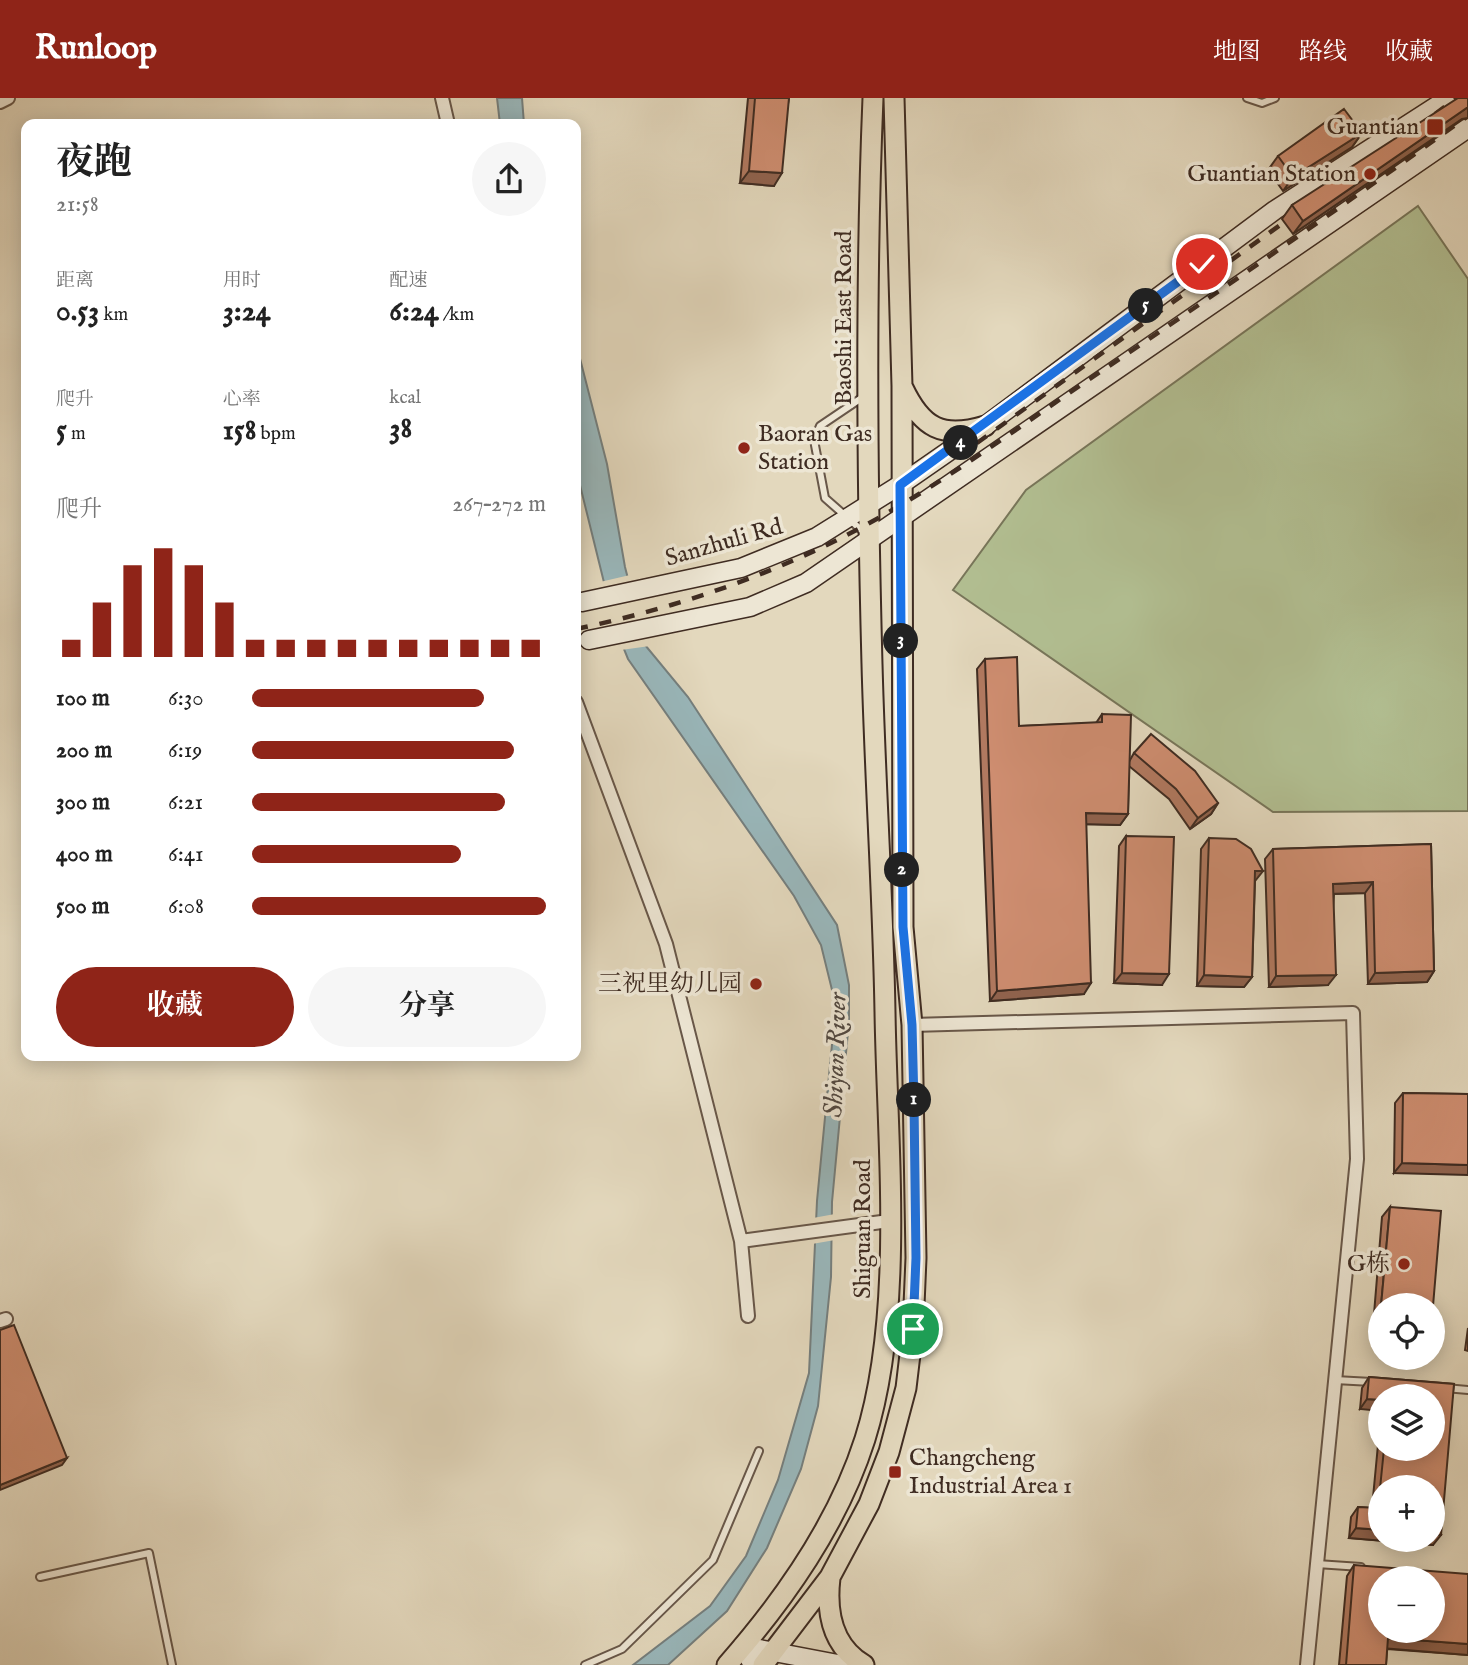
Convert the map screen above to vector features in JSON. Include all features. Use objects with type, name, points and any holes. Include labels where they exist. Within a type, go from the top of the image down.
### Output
[{"type":"main road","name":"Baoshi East Road","points":[[870,537],[868,216],[873,98]]},
{"type":"main road","points":[[768,1659],[830,1577],[869,1504],[889,1452],[906,1388],[916,1258],[912,1025],[903,927],[901,386],[894,98]]},
{"type":"main road","name":"Sanzhuli Rd","points":[[584,602],[649,589],[772,558],[807,543],[869,506],[985,426],[1275,210],[1429,103],[1449,98]]},
{"type":"main road","points":[[590,640],[740,610],[806,583],[900,515],[1468,128]]},
{"type":"main road","points":[[901,386],[913,408],[936,429],[959,433],[985,426]]},
{"type":"main road","name":"Shiguan Road","points":[[727,1665],[783,1596],[817,1544],[842,1495],[865,1438],[886,1327],[889,1221],[884,927],[872,667],[870,537]]},
{"type":"main road","points":[[830,1577],[828,1606],[833,1626],[843,1647],[864,1665]]},
{"type":"main road","points":[[743,1646],[768,1659],[844,1665]]},
{"type":"main road","points":[[743,1646],[754,1665]]},
{"type":"street","points":[[0,102],[8,98]]},
{"type":"street","points":[[442,98],[446,119]]},
{"type":"street","points":[[581,715],[666,944],[741,1241],[748,1316]]},
{"type":"street","points":[[912,1025],[1353,1013],[1357,1159],[1307,1665]]},
{"type":"street","points":[[741,1241],[889,1221]]},
{"type":"lane","points":[[1247,98],[1262,103],[1275,98]]},
{"type":"lane","points":[[868,394],[820,426],[814,434],[825,498],[870,537]]},
{"type":"lane","points":[[1335,1380],[1375,1383]]},
{"type":"lane","points":[[1445,1388],[1468,1390]]},
{"type":"lane","points":[[585,1665],[622,1649],[713,1560],[759,1451]]},
{"type":"lane","points":[[40,1577],[149,1553],[172,1665]]},
{"type":"lane","points":[[1317,1564],[1368,1568]]},
{"type":"green space","points":[[1418,206],[1468,279],[1468,811],[1273,812],[953,590],[1026,490]]},
{"type":"water","points":[[497,98],[522,98],[524,119],[499,119]]},
{"type":"water","name":"Shiyan River","points":[[581,363],[607,464],[625,567],[645,645],[688,697],[837,925],[849,985],[849,1021],[832,1202],[831,1277],[818,1406],[801,1469],[767,1548],[727,1611],[668,1665],[633,1665],[710,1606],[746,1556],[778,1480],[809,1373],[817,1201],[833,1034],[833,994],[821,945],[794,896],[628,659],[615,627],[581,489]]},
{"type":"pier","points":[[630,575],[650,646],[621,650],[600,582]]},
{"type":"pier","points":[[835,1214],[835,1240],[812,1244],[813,1218]]},
{"type":"building","points":[[755,98],[789,98],[782,173],[749,171]]},
{"type":"building","points":[[1458,98],[1468,98],[1468,107],[1303,221],[1292,205]]},
{"type":"building","points":[[1344,109],[1362,133],[1293,177],[1278,156]]},
{"type":"building","points":[[1017,657],[1019,726],[1102,722],[1102,714],[1131,715],[1128,814],[1086,813],[1091,983],[997,991],[985,659]]},
{"type":"building","points":[[1151,734],[1195,771],[1218,803],[1198,818],[1176,789],[1134,753]]},
{"type":"building","points":[[1126,836],[1174,837],[1169,974],[1122,973]]},
{"type":"building","points":[[1209,838],[1236,839],[1251,849],[1263,871],[1255,871],[1252,977],[1204,975]]},
{"type":"building","points":[[1431,844],[1434,971],[1375,973],[1373,882],[1333,884],[1336,975],[1276,976],[1273,849]]},
{"type":"building","points":[[1403,1093],[1468,1094],[1468,1165],[1402,1163]]},
{"type":"building","name":"G栋","points":[[1390,1207],[1441,1211],[1434,1293],[1382,1293]]},
{"type":"building","points":[[14,1325],[67,1458],[0,1485],[0,1330]]},
{"type":"building","points":[[1369,1377],[1454,1384],[1445,1489],[1445,1475],[1381,1475],[1383,1461],[1445,1461],[1445,1384],[1368,1384]]},
{"type":"building","points":[[1358,1507],[1368,1508],[1368,1529],[1356,1528]]},
{"type":"building","points":[[1354,1565],[1368,1566],[1368,1643],[1388,1643],[1386,1665],[1346,1665]]},
{"type":"building","points":[[1445,1572],[1468,1574],[1468,1644],[1445,1642]]},
{"type":"railway","points":[[1435,114],[1457,98]]},
{"type":"railway","points":[[581,628],[687,600],[759,575],[830,544],[895,509],[1195,308],[1468,116]]},
{"type":"railway","points":[[977,443],[1301,210]]},
{"type":"place","name":"Guantian","points":[[1435,127]]},
{"type":"place","name":"Guantian Station","points":[[1370,174]]},
{"type":"place","name":"Baoran Gas Station","points":[[744,448]]},
{"type":"place","name":"三祝里幼儿园","points":[[756,984]]},
{"type":"place","name":"G栋","points":[[1404,1264]]},
{"type":"place","name":"Changcheng Industrial Area 1","points":[[895,1472]]},
{"type":"route","points":[[913,1329],[916,1258],[914,1103],[912,1025],[903,927],[900,485],[985,426],[1202,264]]}]
